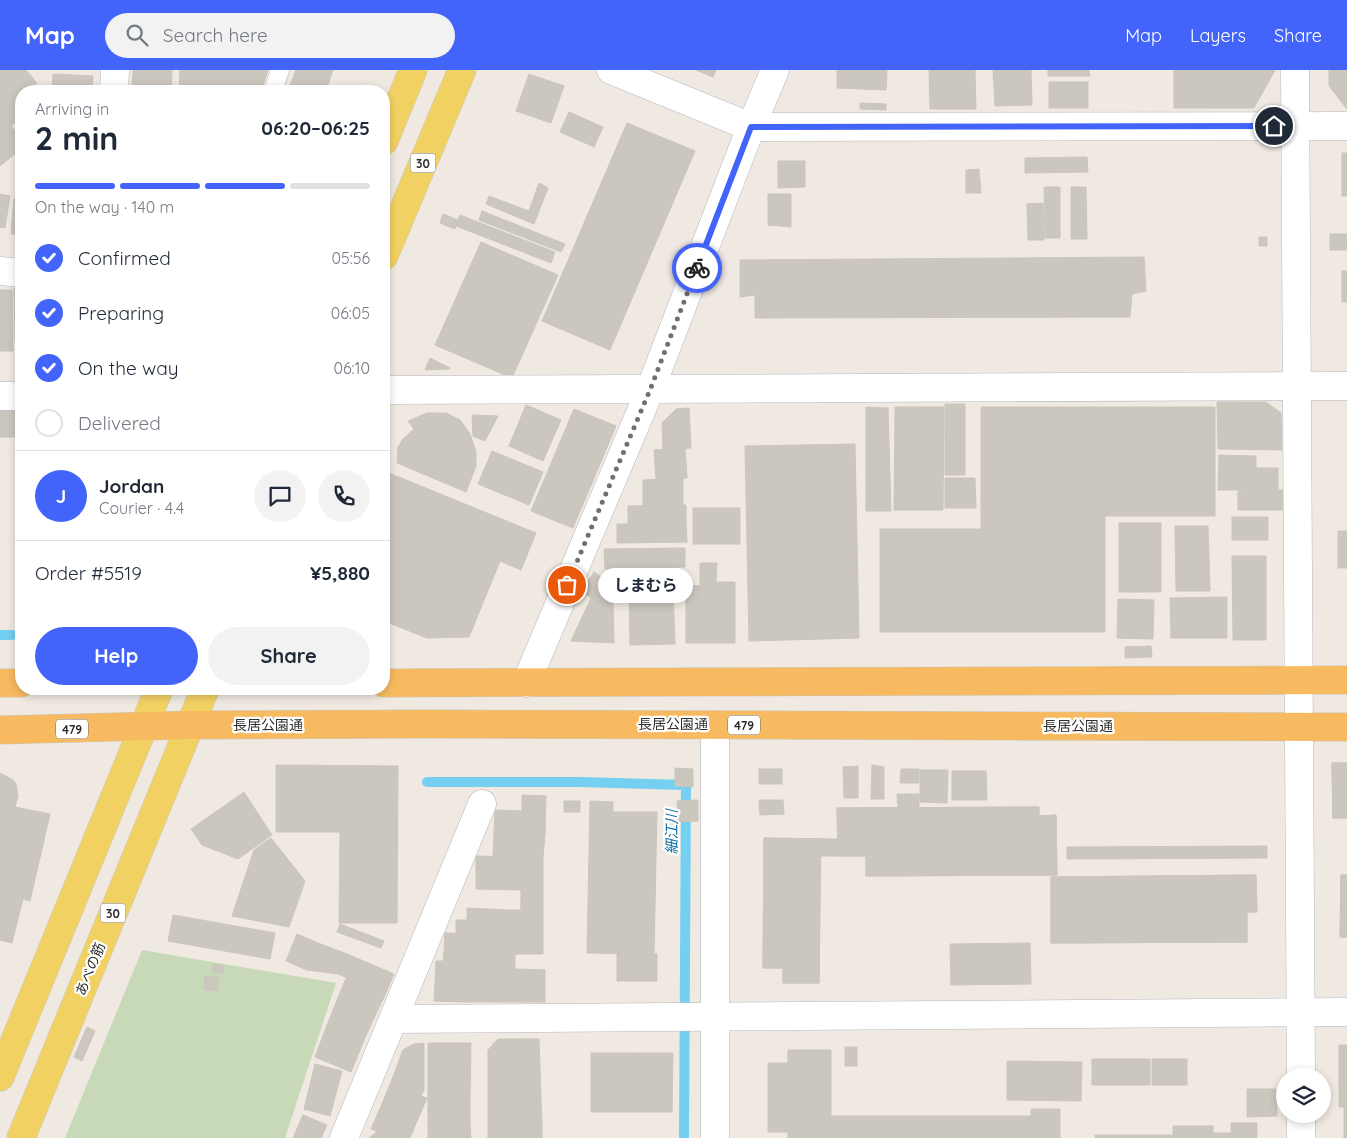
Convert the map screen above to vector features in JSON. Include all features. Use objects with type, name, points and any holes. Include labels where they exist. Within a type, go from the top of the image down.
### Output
[{"type":"highway","points":[[390,683],[1347,680]]},
{"type":"highway","points":[[0,683],[15,683]]},
{"type":"highway","name":"長居公園通","points":[[0,730],[190,725],[1347,726]]},
{"type":"main road","points":[[390,126],[413,70]]},
{"type":"main road","name":"30","points":[[390,242],[462,70]]},
{"type":"main road","points":[[0,1077],[157,695]]},
{"type":"main road","name":"あべの筋","points":[[22,1138],[203,695]]},
{"type":"street","points":[[114,85],[115,70]]},
{"type":"street","points":[[610,70],[751,127],[1347,126]]},
{"type":"street","points":[[526,682],[650,390],[751,127],[775,70]]},
{"type":"street","points":[[1294,70],[1298,386],[1301,1068]]},
{"type":"street","points":[[0,271],[15,272]]},
{"type":"street","points":[[390,390],[1347,386]]},
{"type":"street","points":[[0,396],[15,396]]},
{"type":"street","points":[[715,724],[715,1138]]},
{"type":"street","points":[[344,1138],[482,804]]},
{"type":"street","points":[[394,1019],[1347,1012]]},
{"type":"street","points":[[1301,1123],[1301,1138]]},
{"type":"lane","points":[[275,85],[280,70]]},
{"type":"green space","points":[[142,950],[336,983],[285,1138],[65,1138]]},
{"type":"building","points":[[0,70],[26,70],[37,83],[34,85],[15,85],[15,123],[11,126],[15,131],[15,154],[0,166]]},
{"type":"building","points":[[133,70],[172,70],[171,85],[132,85]]},
{"type":"building","points":[[180,70],[223,70],[222,85],[179,85]]},
{"type":"building","points":[[223,70],[268,70],[263,85],[222,85]]},
{"type":"building","points":[[296,70],[333,70],[328,85],[290,85]]},
{"type":"building","points":[[696,70],[716,70],[713,77]]},
{"type":"building","points":[[837,70],[887,70],[886,90],[837,88]]},
{"type":"building","points":[[929,70],[975,70],[976,109],[930,109]]},
{"type":"building","points":[[993,70],[1031,70],[1032,105],[995,106]]},
{"type":"building","points":[[1048,70],[1089,70],[1090,76],[1048,76]]},
{"type":"building","points":[[1174,70],[1275,70],[1254,108],[1174,108]]},
{"type":"building","points":[[1329,70],[1347,70],[1347,109],[1329,86]]},
{"type":"building","points":[[53,74],[93,76],[92,85],[52,85]]},
{"type":"building","points":[[529,74],[564,86],[551,123],[516,111]]},
{"type":"building","points":[[1049,82],[1088,82],[1088,108],[1049,108]]},
{"type":"building","points":[[860,103],[886,104],[886,110],[860,109]]},
{"type":"building","points":[[569,112],[603,127],[594,147],[560,132]]},
{"type":"building","points":[[627,123],[695,151],[610,350],[542,321]]},
{"type":"building","points":[[1342,153],[1347,153],[1347,196],[1342,196]]},
{"type":"building","points":[[1087,157],[1088,172],[1025,173],[1025,158]]},
{"type":"building","points":[[778,161],[805,161],[805,187],[778,188]]},
{"type":"building","points":[[979,169],[981,193],[966,193],[966,170]]},
{"type":"building","points":[[539,183],[548,188],[534,224],[486,204],[489,196],[529,211]]},
{"type":"building","points":[[1044,187],[1060,187],[1060,238],[1045,238]]},
{"type":"building","points":[[1071,187],[1086,187],[1087,239],[1071,239]]},
{"type":"building","points":[[0,194],[10,196],[5,228],[0,227]]},
{"type":"building","points":[[768,194],[791,194],[791,227],[768,225]]},
{"type":"building","points":[[14,199],[15,199],[15,234],[11,234]]},
{"type":"building","points":[[1043,203],[1044,240],[1028,240],[1027,204]]},
{"type":"building","points":[[482,211],[565,244],[561,252],[479,220]]},
{"type":"building","points":[[443,214],[458,220],[455,229],[440,223]]},
{"type":"building","points":[[460,215],[555,252],[551,263],[456,226]]},
{"type":"building","points":[[1330,234],[1347,234],[1347,250],[1330,250]]},
{"type":"building","points":[[1259,237],[1267,237],[1267,246],[1259,246]]},
{"type":"building","points":[[481,242],[558,275],[512,378],[435,345]]},
{"type":"building","points":[[1144,257],[1146,291],[1132,294],[1130,317],[755,318],[755,295],[740,297],[740,260]]},
{"type":"building","points":[[1342,271],[1347,271],[1347,302],[1342,302]]},
{"type":"building","points":[[14,288],[15,288],[15,342]]},
{"type":"building","points":[[0,290],[12,290],[13,351],[0,351]]},
{"type":"building","points":[[430,358],[450,368],[425,370]]},
{"type":"building","points":[[1217,402],[1266,402],[1281,413],[1282,450],[1218,449]]},
{"type":"building","points":[[945,404],[965,404],[965,475],[945,475]]},
{"type":"building","points":[[526,405],[561,420],[543,461],[509,446]]},
{"type":"building","points":[[866,407],[888,408],[891,511],[866,511]]},
{"type":"building","points":[[895,407],[944,407],[943,510],[894,510]]},
{"type":"building","points":[[981,407],[1215,407],[1215,516],[1105,516],[1105,632],[880,632],[880,529],[981,529]]},
{"type":"building","points":[[0,408],[15,408],[15,437],[0,437]]},
{"type":"building","points":[[689,408],[691,448],[663,449],[662,423],[676,409]]},
{"type":"building","points":[[574,409],[616,426],[573,528],[531,511]]},
{"type":"building","points":[[427,413],[446,413],[460,420],[470,434],[476,452],[476,466],[466,492],[397,463],[398,447],[403,439],[414,429],[408,421]]},
{"type":"building","points":[[472,415],[498,416],[485,441],[473,436]]},
{"type":"building","points":[[855,444],[859,638],[749,641],[745,446]]},
{"type":"building","points":[[685,448],[687,478],[656,479],[654,450]]},
{"type":"building","points":[[492,451],[543,472],[529,505],[478,484]]},
{"type":"building","points":[[1219,455],[1256,456],[1256,490],[1218,490]]},
{"type":"building","points":[[1256,468],[1278,468],[1278,490],[1256,490]]},
{"type":"building","points":[[390,473],[536,533],[521,570],[500,561],[469,637],[427,638],[390,623]]},
{"type":"building","points":[[683,478],[683,506],[643,506],[643,480]]},
{"type":"building","points":[[945,478],[975,478],[976,508],[945,508]]},
{"type":"building","points":[[1284,490],[1284,510],[1238,510],[1238,491]]},
{"type":"building","points":[[686,505],[686,524],[628,525],[628,506]]},
{"type":"building","points":[[693,508],[740,508],[740,544],[693,544]]},
{"type":"building","points":[[1232,517],[1268,517],[1268,540],[1232,540]]},
{"type":"building","points":[[1119,523],[1161,523],[1161,592],[1119,592]]},
{"type":"building","points":[[617,524],[686,524],[687,542],[617,543]]},
{"type":"building","points":[[1175,526],[1208,526],[1210,591],[1176,591]]},
{"type":"building","points":[[1338,531],[1347,531],[1347,568],[1338,568]]},
{"type":"building","points":[[685,548],[685,567],[605,569],[604,549]]},
{"type":"building","points":[[1232,556],[1266,556],[1266,640],[1233,640]]},
{"type":"building","points":[[700,563],[717,563],[716,582],[735,582],[735,643],[686,643],[686,585],[700,586]]},
{"type":"building","points":[[594,572],[601,577],[601,588],[613,601],[614,643],[571,641],[591,598],[582,591]]},
{"type":"building","points":[[673,587],[675,644],[630,645],[629,588]]},
{"type":"building","points":[[1227,597],[1227,638],[1171,638],[1170,598]]},
{"type":"building","points":[[1118,599],[1154,600],[1153,639],[1117,638]]},
{"type":"building","points":[[1151,646],[1152,657],[1125,658],[1125,647]]},
{"type":"building","points":[[1332,763],[1347,763],[1347,818],[1333,818]]},
{"type":"building","points":[[1332,763],[1347,763],[1347,818],[1333,818]]},
{"type":"building","points":[[276,765],[398,766],[397,923],[339,923],[340,832],[276,832]]},
{"type":"building","points":[[872,765],[884,767],[884,799],[871,799]]},
{"type":"building","points":[[858,766],[858,798],[844,798],[843,767]]},
{"type":"building","points":[[675,768],[693,769],[693,787],[675,786]]},
{"type":"building","points":[[759,769],[782,769],[782,784],[759,784]]},
{"type":"building","points":[[901,769],[919,769],[919,783],[900,783]]},
{"type":"building","points":[[920,770],[948,770],[947,803],[920,802]]},
{"type":"building","points":[[952,771],[986,771],[987,800],[952,800]]},
{"type":"building","points":[[0,773],[13,780],[16,784],[18,796],[15,807],[50,814],[30,901],[23,899],[12,943],[0,940]]},
{"type":"building","points":[[244,792],[272,835],[238,859],[202,845],[191,829]]},
{"type":"building","points":[[897,794],[919,794],[919,807],[898,807]]},
{"type":"building","points":[[522,795],[546,796],[545,834],[494,832],[495,810],[522,811]]},
{"type":"building","points":[[698,800],[698,821],[678,822],[677,801]]},
{"type":"building","points":[[759,800],[783,800],[784,814],[760,815]]},
{"type":"building","points":[[564,801],[580,801],[580,812],[564,812]]},
{"type":"building","points":[[590,801],[613,802],[613,812],[657,812],[654,954],[587,953]]},
{"type":"building","points":[[1039,807],[1039,816],[1056,815],[1057,875],[866,876],[866,856],[838,856],[837,808]]},
{"type":"building","points":[[1039,807],[1039,816],[1056,815],[1057,875],[866,876],[866,856],[838,856],[837,808]]},
{"type":"building","points":[[494,832],[545,834],[543,857],[493,856]]},
{"type":"building","points":[[271,838],[305,881],[289,927],[232,916],[254,850]]},
{"type":"building","points":[[764,838],[821,839],[819,983],[783,983],[783,968],[763,968]]},
{"type":"building","points":[[764,838],[837,839],[838,856],[820,856],[819,983],[783,983],[783,968],[763,968]]},
{"type":"building","points":[[1267,846],[1267,858],[1067,859],[1067,847]]},
{"type":"building","points":[[476,856],[521,857],[520,890],[476,889]]},
{"type":"building","points":[[521,857],[543,857],[543,876],[520,876]]},
{"type":"building","points":[[1256,875],[1257,912],[1247,912],[1247,942],[1051,943],[1051,877]]},
{"type":"building","points":[[1256,875],[1257,912],[1247,912],[1247,942],[1051,943],[1051,877]]},
{"type":"building","points":[[1341,875],[1347,875],[1347,937],[1340,937]]},
{"type":"building","points":[[1341,875],[1347,875],[1347,937],[1340,937]]},
{"type":"building","points":[[520,876],[543,876],[543,895],[521,895]]},
{"type":"building","points":[[521,895],[543,895],[543,954],[520,954]]},
{"type":"building","points":[[467,908],[507,910],[506,935],[456,933],[456,920],[467,920]]},
{"type":"building","points":[[507,910],[520,910],[520,954],[506,954]]},
{"type":"building","points":[[173,915],[275,933],[270,959],[168,941]]},
{"type":"building","points":[[340,924],[384,941],[381,948],[337,932]]},
{"type":"building","points":[[445,933],[506,935],[506,954],[444,951]]},
{"type":"building","points":[[297,934],[318,943],[307,970],[286,961]]},
{"type":"building","points":[[318,943],[347,954],[338,974],[307,970]]},
{"type":"building","points":[[1030,943],[1031,984],[951,985],[950,944]]},
{"type":"building","points":[[444,951],[468,952],[466,1002],[434,1001],[436,961],[443,961]]},
{"type":"building","points":[[468,952],[489,953],[488,1002],[466,1002]]},
{"type":"building","points":[[489,953],[515,954],[515,1002],[488,1002]]},
{"type":"building","points":[[617,953],[657,954],[657,981],[617,981]]},
{"type":"building","points":[[347,954],[394,974],[385,995],[338,974]]},
{"type":"building","points":[[213,964],[223,965],[223,973],[212,972]]},
{"type":"building","points":[[515,969],[545,970],[545,1002],[515,1002]]},
{"type":"building","points":[[205,976],[219,978],[217,991],[204,990]]},
{"type":"building","points":[[346,978],[385,995],[375,1016],[337,1000]]},
{"type":"building","points":[[337,1000],[375,1016],[364,1040],[327,1025]]},
{"type":"building","points":[[327,1025],[364,1040],[351,1072],[315,1057]]},
{"type":"building","points":[[87,1027],[95,1031],[82,1061],[74,1057]]},
{"type":"building","points":[[498,1039],[539,1039],[540,1068],[488,1069],[488,1050]]},
{"type":"building","points":[[424,1043],[424,1090],[393,1077],[403,1050],[414,1044]]},
{"type":"building","points":[[428,1043],[451,1043],[450,1100],[428,1100]]},
{"type":"building","points":[[451,1043],[471,1043],[470,1100],[450,1100]]},
{"type":"building","points":[[1339,1045],[1347,1045],[1347,1085],[1339,1085]]},
{"type":"building","points":[[845,1047],[857,1047],[857,1066],[845,1066]]},
{"type":"building","points":[[788,1050],[831,1050],[831,1116],[1031,1116],[1031,1109],[1060,1109],[1060,1138],[788,1138],[788,1132],[768,1132],[768,1063],[788,1063]]},
{"type":"building","points":[[591,1053],[637,1053],[637,1112],[591,1112]]},
{"type":"building","points":[[637,1053],[673,1053],[672,1112],[637,1112]]},
{"type":"building","points":[[1092,1059],[1150,1059],[1150,1085],[1092,1085]]},
{"type":"building","points":[[1152,1059],[1187,1059],[1187,1085],[1152,1085]]},
{"type":"building","points":[[1007,1061],[1082,1062],[1081,1101],[1007,1100]]},
{"type":"building","points":[[315,1064],[342,1071],[330,1116],[304,1109]]},
{"type":"building","points":[[540,1068],[541,1100],[488,1101],[488,1069]]},
{"type":"building","points":[[393,1077],[424,1090],[421,1096],[427,1098],[420,1114],[384,1099]]},
{"type":"building","points":[[1339,1085],[1347,1085],[1347,1107],[1339,1107]]},
{"type":"building","points":[[1247,1089],[1276,1089],[1276,1116],[1247,1117]]},
{"type":"building","points":[[384,1099],[420,1114],[410,1138],[394,1138],[371,1129]]},
{"type":"building","points":[[428,1100],[470,1100],[470,1123],[428,1123]]},
{"type":"building","points":[[541,1100],[542,1123],[488,1124],[488,1101]]},
{"type":"building","points":[[1344,1107],[1347,1107],[1347,1138],[1344,1138]]},
{"type":"building","points":[[303,1115],[327,1125],[321,1138],[293,1138]]},
{"type":"building","points":[[428,1123],[470,1123],[471,1138],[428,1138]]},
{"type":"building","points":[[542,1123],[542,1138],[488,1138],[488,1124]]},
{"type":"building","points":[[1231,1123],[1257,1123],[1257,1138],[1095,1138],[1095,1135],[1173,1135],[1173,1126],[1213,1126],[1213,1133],[1231,1133]]},
{"type":"building","points":[[378,1131],[394,1138],[369,1138]]},
{"type":"waterway","name":"細江川","points":[[0,635],[12,635]]},
{"type":"waterway","name":"細江川","points":[[427,782],[581,782],[686,785],[684,1138]]},
{"type":"way so far","points":[[567,585],[650,390],[697,268]]},
{"type":"place","name":"しまむら","points":[[567,585]]},
{"type":"route","points":[[697,268],[751,127],[1274,126]]}]
